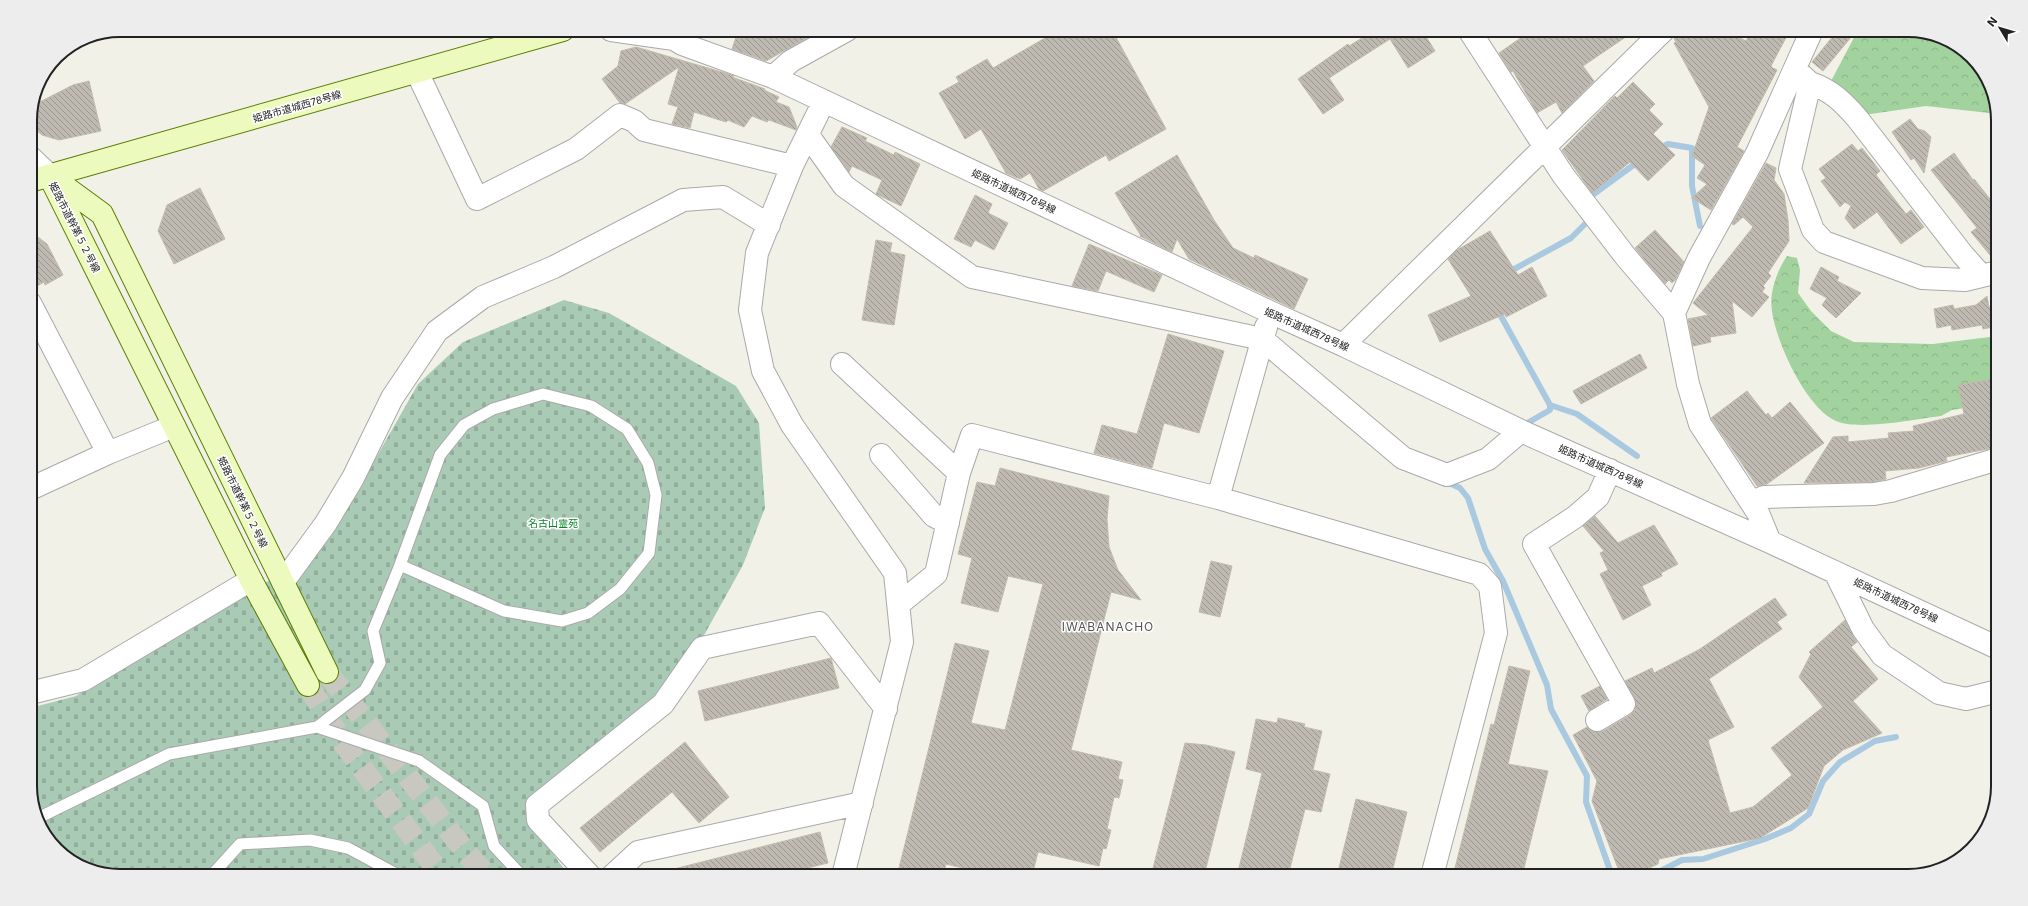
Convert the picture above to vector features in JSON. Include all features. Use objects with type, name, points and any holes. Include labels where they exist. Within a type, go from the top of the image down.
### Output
[{"type":"street","name":"姫路市道城西78号線","points":[[40,178],[539,37]]},
{"type":"street","name":"姫路市道城西78号線","points":[[666,37],[674,38],[682,44],[773,76],[1270,312],[1343,345],[1521,431],[1770,542],[1991,645]]},
{"type":"street","points":[[773,76],[791,61],[834,37]]},
{"type":"street","points":[[1474,37],[1563,175],[1626,257],[1674,313],[1688,384],[1700,424],[1758,512],[1770,542]]},
{"type":"street","points":[[1343,345],[1657,37]]},
{"type":"street","points":[[1802,76],[1839,97],[1990,274],[1965,280],[1922,278],[1824,242],[1813,230],[1790,169],[1802,76],[1810,37]]},
{"type":"street","points":[[417,72],[477,198],[576,150],[620,115],[634,121],[644,130],[792,166]]},
{"type":"street","points":[[1674,313],[1699,258],[1756,153],[1802,76]]},
{"type":"street","points":[[824,101],[792,166],[757,253],[750,310],[763,372],[792,425],[896,573],[902,642],[845,869]]},
{"type":"street","points":[[808,135],[844,186],[972,277],[1262,339],[1403,458],[1447,475],[1488,460],[1521,431]]},
{"type":"street","name":"姫路市道幹第５２号線","points":[[40,178],[174,426],[251,580],[308,685]]},
{"type":"street","name":"姫路市道幹第５２号線","points":[[40,178],[102,214],[327,672]]},
{"type":"street","points":[[283,582],[326,523],[353,478],[392,398],[437,331],[483,297],[554,267],[683,200],[723,197],[769,225]]},
{"type":"street","points":[[1218,498],[1270,312]]},
{"type":"street","points":[[37,316],[108,453]]},
{"type":"street","points":[[842,364],[959,473]]},
{"type":"street","points":[[37,486],[108,453],[174,426]]},
{"type":"street","points":[[899,604],[936,574],[959,473],[972,436],[1218,498],[1479,574],[1490,586],[1496,633],[1434,869]]},
{"type":"street","points":[[881,455],[934,516],[948,522]]},
{"type":"street","points":[[1751,502],[1764,497],[1874,494],[1891,491],[1991,461]]},
{"type":"street","points":[[1597,720],[1624,704],[1534,544],[1575,517],[1598,497],[1610,470]]},
{"type":"street","points":[[1835,572],[1863,629],[1882,655],[1939,693],[1966,699],[1991,693]]},
{"type":"street","points":[[37,691],[83,680],[251,580]]},
{"type":"street","points":[[584,869],[538,820],[537,805],[663,704],[702,648],[819,623],[886,709]]},
{"type":"street","points":[[620,869],[638,852],[862,802]]},
{"type":"lane","points":[[42,816],[169,754],[317,727],[365,690],[380,663],[373,631],[400,564],[440,455],[464,425],[493,408],[543,394],[591,406],[627,429],[648,463],[656,495],[649,553],[620,589],[588,613],[562,621],[504,611],[400,564]]},
{"type":"lane","points":[[317,727],[419,761],[483,806],[494,846],[515,869]]},
{"type":"lane","points":[[217,869],[240,844],[310,840],[348,848],[387,869]]},
{"type":"green space","points":[[1854,37],[1908,37],[1940,43],[1967,61],[1985,88],[1991,113],[1926,106],[1843,118],[1821,100]]},
{"type":"green space","points":[[1787,256],[1797,258],[1800,270],[1798,293],[1811,311],[1831,331],[1854,342],[1933,344],[1991,337],[1991,404],[1952,410],[1941,416],[1872,425],[1846,424],[1836,421],[1825,414],[1814,403],[1794,373],[1779,339],[1771,304],[1773,289],[1780,268]]},
{"type":"green space","name":"名古山霊苑","points":[[564,300],[609,313],[736,386],[759,423],[765,508],[743,565],[703,637],[655,697],[530,822],[564,869],[115,869],[88,863],[61,845],[43,818],[37,791],[37,706],[76,696],[229,600],[295,568],[336,528],[418,384],[463,342]]},
{"type":"building","points":[[736,37],[741,39],[742,37],[809,37],[766,61],[732,49]]},
{"type":"building","points":[[1047,37],[1116,37],[1166,129],[1109,161],[1106,155],[1043,191],[1039,189],[1030,173],[1020,179],[1006,173],[981,129],[965,139],[939,93],[959,82],[956,77],[987,59],[993,68]]},
{"type":"building","points":[[1364,37],[1426,37],[1435,51],[1408,68],[1390,39],[1329,78],[1344,100],[1323,114],[1298,79],[1348,44],[1349,46]]},
{"type":"building","points":[[1522,37],[1626,37],[1583,66],[1594,81],[1562,113],[1556,102],[1537,113],[1513,71],[1511,72],[1499,53]]},
{"type":"building","points":[[1677,37],[1738,37],[1746,41],[1748,37],[1786,37],[1771,67],[1777,70],[1737,147],[1744,151],[1711,210],[1692,198],[1707,184],[1697,178],[1705,165],[1692,156],[1709,107],[1674,43],[1676,42],[1674,39]]},
{"type":"building","points":[[1832,37],[1851,37],[1823,71],[1812,62]]},
{"type":"building","points":[[636,47],[725,73],[765,89],[764,90],[779,97],[776,102],[789,107],[797,127],[796,130],[769,120],[767,122],[752,116],[744,127],[728,120],[726,122],[694,112],[690,128],[672,124],[678,107],[668,104],[679,67],[625,104],[620,103],[602,79],[618,66],[621,51]]},
{"type":"building","points":[[89,81],[101,131],[59,140],[42,135],[37,131],[37,115],[39,102],[73,85]]},
{"type":"building","points":[[1633,82],[1655,104],[1649,110],[1663,124],[1653,134],[1675,155],[1648,181],[1630,162],[1592,193],[1562,150],[1615,96],[1617,98]]},
{"type":"building","points":[[1910,119],[1918,129],[1925,131],[1931,137],[1924,173],[1914,158],[1911,160],[1892,132]]},
{"type":"building","points":[[842,127],[867,138],[865,141],[894,155],[895,152],[920,164],[901,206],[876,194],[882,180],[852,166],[849,172],[831,147]]},
{"type":"building","points":[[1852,144],[1858,151],[1862,148],[1880,171],[1876,175],[1906,214],[1911,210],[1924,227],[1901,244],[1877,212],[1854,229],[1845,218],[1851,206],[1845,202],[1840,207],[1821,181],[1826,178],[1819,169]]},
{"type":"building","points":[[1954,153],[1973,180],[1974,179],[1991,200],[1991,256],[1971,232],[1977,228],[1931,170]]},
{"type":"building","points":[[1177,155],[1214,220],[1233,248],[1254,258],[1255,255],[1308,279],[1294,309],[1189,259],[1177,239],[1172,252],[1140,236],[1115,193]]},
{"type":"building","points":[[1766,163],[1776,168],[1774,180],[1784,194],[1788,220],[1789,241],[1768,273],[1771,276],[1763,286],[1765,288],[1762,292],[1769,297],[1752,317],[1732,301],[1736,333],[1710,337],[1711,342],[1693,346],[1688,319],[1708,315],[1693,303],[1753,227],[1743,217],[1734,225],[1732,224]]},
{"type":"building","points":[[200,188],[225,239],[174,264],[158,231],[167,205]]},
{"type":"building","points":[[975,195],[992,204],[988,213],[1008,223],[994,250],[975,240],[971,247],[954,239]]},
{"type":"building","points":[[1655,230],[1684,262],[1672,283],[1669,280],[1665,284],[1635,248]]},
{"type":"building","points":[[1490,231],[1518,275],[1532,267],[1547,296],[1506,317],[1505,314],[1440,342],[1428,315],[1471,296],[1448,259],[1457,250]]},
{"type":"building","points":[[37,236],[47,244],[63,275],[45,285],[44,282],[37,286]]},
{"type":"building","points":[[876,240],[892,243],[890,252],[905,255],[894,325],[862,320]]},
{"type":"building","points":[[1089,244],[1162,275],[1154,292],[1106,271],[1098,291],[1072,286]]},
{"type":"building","points":[[1821,267],[1839,277],[1837,281],[1861,293],[1836,318],[1822,305],[1827,298],[1810,289]]},
{"type":"building","points":[[1987,296],[1989,307],[1991,307],[1991,327],[1983,329],[1982,325],[1952,330],[1951,325],[1937,328],[1934,309],[1953,305],[1954,309],[1976,305]]},
{"type":"building","points":[[1168,334],[1224,351],[1199,433],[1164,423],[1152,468],[1094,453],[1102,425],[1137,434]]},
{"type":"building","points":[[1640,354],[1647,368],[1581,404],[1573,391]]},
{"type":"building","points":[[1991,380],[1991,448],[1946,457],[1947,461],[1919,468],[1885,471],[1886,479],[1873,482],[1804,483],[1833,437],[1848,436],[1848,442],[1889,438],[1888,433],[1914,431],[1913,426],[1964,414],[1958,385]]},
{"type":"building","points":[[1747,391],[1766,415],[1768,413],[1772,418],[1790,402],[1824,443],[1767,484],[1757,486],[1711,418]]},
{"type":"building","points":[[1000,468],[1109,496],[1107,519],[1109,547],[1118,570],[1141,600],[1111,592],[1071,750],[1122,762],[1118,779],[1123,780],[1119,798],[1114,797],[1107,829],[1111,830],[1106,849],[1103,848],[1099,866],[1038,852],[1034,869],[966,869],[946,864],[945,869],[899,869],[955,643],[989,651],[971,723],[1005,730],[1043,584],[1008,576],[998,612],[961,603],[972,558],[958,554],[977,482],[995,486]]},
{"type":"building","points":[[1595,516],[1618,543],[1654,525],[1678,564],[1661,573],[1662,576],[1642,586],[1651,605],[1623,620],[1600,574],[1608,570],[1600,553],[1604,551],[1583,526]]},
{"type":"building","points":[[1211,561],[1232,566],[1220,617],[1199,612]]},
{"type":"building","points":[[1775,598],[1787,615],[1777,622],[1782,629],[1709,679],[1734,727],[1708,740],[1730,813],[1753,807],[1792,775],[1771,748],[1823,707],[1799,677],[1811,654],[1809,652],[1845,620],[1857,642],[1851,647],[1878,679],[1853,701],[1882,733],[1843,750],[1824,766],[1808,808],[1760,838],[1659,859],[1658,864],[1647,869],[1618,869],[1592,801],[1597,781],[1573,735],[1587,727],[1597,732],[1603,731],[1630,715],[1635,710],[1636,704],[1625,681],[1652,668],[1654,673],[1700,649]]},
{"type":"building","points":[[831,658],[839,688],[705,721],[698,691]]},
{"type":"building","points":[[1509,666],[1530,671],[1508,764],[1548,771],[1524,869],[1455,869],[1491,724],[1494,725]]},
{"type":"building","points":[[1600,686],[1607,699],[1589,711],[1581,696]]},
{"type":"building","points":[[1278,718],[1305,724],[1304,727],[1322,731],[1313,770],[1330,774],[1321,812],[1305,809],[1290,869],[1239,869],[1262,773],[1246,769],[1256,719],[1277,723]]},
{"type":"building","points":[[685,742],[729,797],[699,823],[672,792],[600,852],[580,828]]},
{"type":"building","points":[[1185,743],[1206,745],[1235,752],[1206,869],[1153,869]]},
{"type":"building","points":[[1356,799],[1407,812],[1393,869],[1339,869]]},
{"type":"building","points":[[820,832],[828,863],[804,869],[674,869]]},
{"type":"waterway","points":[[1658,149],[1668,144],[1692,148],[1692,186],[1700,226]]},
{"type":"waterway","points":[[1587,199],[1639,161]]},
{"type":"waterway","points":[[1507,273],[1571,238],[1589,220],[1587,218]]},
{"type":"waterway","points":[[1497,309],[1550,405],[1550,410],[1529,422]]},
{"type":"waterway","points":[[1550,405],[1577,414],[1637,456]]},
{"type":"waterway","points":[[1447,482],[1460,488],[1468,498],[1485,549],[1503,581],[1547,685],[1551,709],[1587,776],[1586,802],[1610,869]]},
{"type":"waterway","points":[[1665,869],[1682,860],[1703,859],[1765,839],[1791,828],[1809,814],[1823,781],[1840,762],[1875,741],[1896,737]]},
{"type":"tunnel","points":[[327,672],[468,855],[481,869]]},
{"type":"tunnel","points":[[308,685],[339,737],[437,869]]},
{"type":"district","name":"IWABANACHO","points":[[1108,627]]}]
